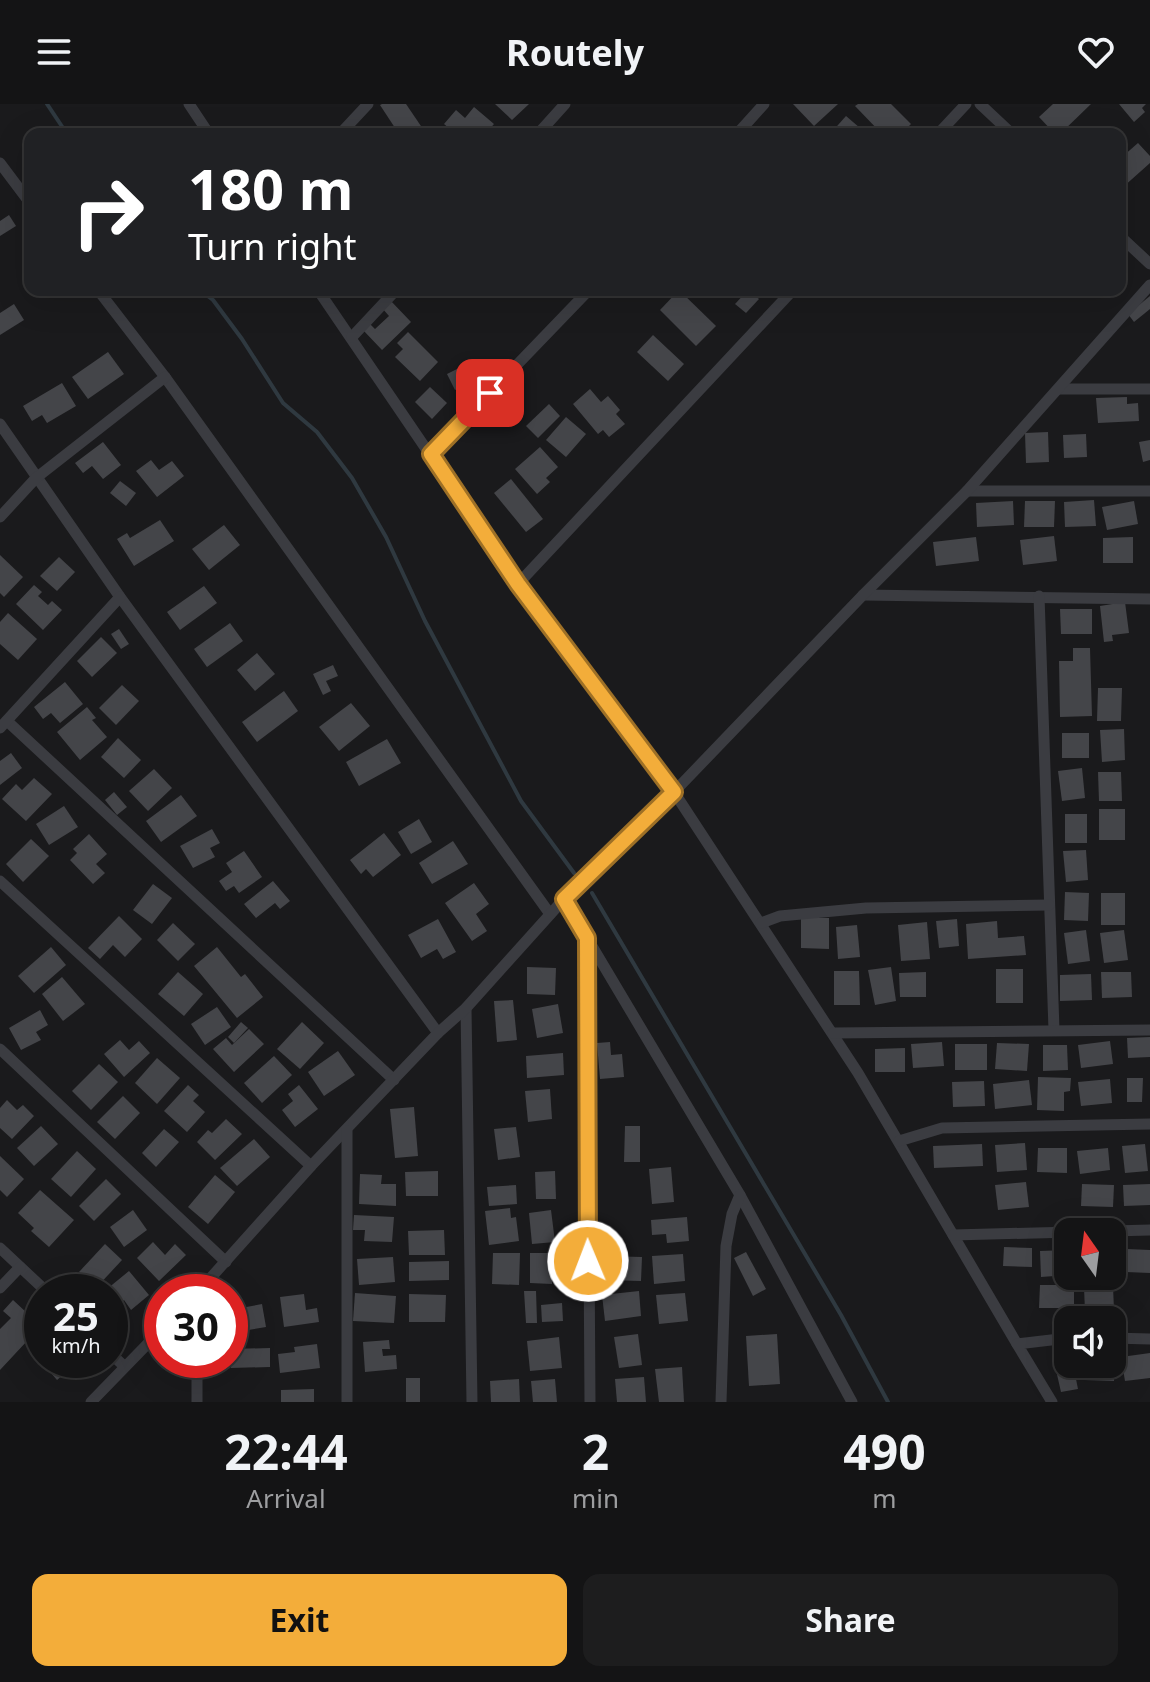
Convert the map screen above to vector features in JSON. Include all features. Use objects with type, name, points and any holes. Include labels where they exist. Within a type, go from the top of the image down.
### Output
[{"type":"street","points":[[189,104],[205,128]]},
{"type":"street","points":[[346,128],[368,104]]},
{"type":"street","points":[[543,128],[565,104]]},
{"type":"street","points":[[742,128],[764,104]]},
{"type":"street","points":[[944,128],[966,104]]},
{"type":"street","points":[[980,104],[1006,128]]},
{"type":"street","points":[[0,163],[24,195]]},
{"type":"street","points":[[1126,242],[1150,264]]},
{"type":"street","points":[[215,1274],[311,1166],[438,1033],[466,1008],[564,899],[674,792],[967,491],[1150,285]]},
{"type":"street","points":[[103,296],[165,377],[550,914]]},
{"type":"street","points":[[322,296],[518,584],[674,792],[761,923],[899,1141],[1052,1402]]},
{"type":"street","points":[[352,337],[390,296]]},
{"type":"street","points":[[431,454],[583,296]]},
{"type":"street","points":[[518,584],[787,296]]},
{"type":"street","points":[[0,517],[36,478],[165,377]]},
{"type":"street","points":[[1059,389],[1150,389]]},
{"type":"street","points":[[0,424],[120,597],[438,1033]]},
{"type":"street","points":[[967,491],[1150,491]]},
{"type":"street","points":[[863,595],[1150,599]]},
{"type":"street","points":[[1039,596],[1054,1030]]},
{"type":"street","points":[[120,597],[3,724],[204,901],[394,1080]]},
{"type":"street","points":[[0,881],[311,1166]]},
{"type":"street","points":[[564,899],[740,1195],[852,1402]]},
{"type":"street","points":[[761,923],[780,916],[866,908],[1049,905]]},
{"type":"street","points":[[587,938],[590,1402]]},
{"type":"street","points":[[587,983],[604,966]]},
{"type":"street","points":[[466,1008],[472,1402]]},
{"type":"street","points":[[833,1033],[1150,1030]]},
{"type":"street","points":[[0,1049],[226,1262]]},
{"type":"street","points":[[899,1141],[942,1128],[1150,1124]]},
{"type":"street","points":[[347,1131],[347,1402]]},
{"type":"street","points":[[721,1402],[726,1246],[732,1214],[740,1195]]},
{"type":"street","points":[[953,1235],[1150,1230]]},
{"type":"street","points":[[0,1248],[28,1274]]},
{"type":"street","points":[[0,1288],[20,1267]]},
{"type":"street","points":[[1126,1338],[1150,1339]]},
{"type":"street","points":[[1017,1344],[1054,1340]]},
{"type":"street","points":[[128,1362],[144,1347]]},
{"type":"street","points":[[91,1402],[113,1378]]},
{"type":"street","points":[[197,1378],[197,1402]]},
{"type":"street","points":[[840,1402],[843,1386]]},
{"type":"building","points":[[406,104],[422,128],[395,128],[380,105]]},
{"type":"building","points":[[495,104],[529,104],[512,120]]},
{"type":"building","points":[[793,104],[838,104],[814,126]]},
{"type":"building","points":[[891,104],[911,124],[907,128],[876,128],[855,106]]},
{"type":"building","points":[[1053,104],[1091,104],[1066,128],[1049,128],[1039,117]]},
{"type":"building","points":[[1119,104],[1146,104],[1142,108],[1145,112],[1134,122]]},
{"type":"building","points":[[474,107],[494,124],[490,128],[449,128],[444,124],[456,110],[465,118]]},
{"type":"building","points":[[846,116],[860,128],[835,128]]},
{"type":"building","points":[[1138,143],[1150,156],[1150,163],[1126,184],[1126,154]]},
{"type":"building","points":[[9,215],[16,226],[0,236],[0,221]]},
{"type":"building","points":[[673,296],[685,296],[716,326],[696,346],[660,310]]},
{"type":"building","points":[[742,296],[759,299],[746,313],[735,304]]},
{"type":"building","points":[[1150,296],[1150,309],[1134,322],[1128,314]]},
{"type":"building","points":[[390,300],[411,322],[382,350],[363,330],[370,324],[375,329],[389,316],[382,308]]},
{"type":"building","points":[[14,304],[24,320],[0,335],[0,313]]},
{"type":"building","points":[[408,332],[438,362],[420,381],[395,357],[403,349],[397,343]]},
{"type":"building","points":[[653,335],[684,364],[668,381],[637,352]]},
{"type":"building","points":[[108,352],[124,374],[88,399],[72,377]]},
{"type":"building","points":[[457,369],[465,385],[455,390],[447,374]]},
{"type":"building","points":[[62,383],[76,406],[47,423],[42,415],[32,421],[23,406]]},
{"type":"building","points":[[430,387],[447,403],[432,419],[415,402]]},
{"type":"building","points":[[590,389],[601,402],[608,396],[620,410],[616,414],[625,424],[609,437],[603,430],[598,434],[573,404]]},
{"type":"building","points":[[1127,397],[1127,404],[1138,403],[1139,421],[1098,423],[1096,398]]},
{"type":"building","points":[[549,404],[560,416],[538,438],[526,426]]},
{"type":"building","points":[[566,417],[586,434],[566,457],[546,440]]},
{"type":"building","points":[[1048,432],[1049,462],[1026,463],[1025,433]]},
{"type":"building","points":[[1086,434],[1087,457],[1064,458],[1063,435]]},
{"type":"building","points":[[1150,440],[1150,460],[1143,462],[1139,442]]},
{"type":"building","points":[[103,442],[121,465],[103,479],[92,466],[83,473],[75,463]]},
{"type":"building","points":[[540,447],[558,467],[546,478],[550,482],[537,494],[515,469]]},
{"type":"building","points":[[151,460],[159,470],[172,461],[184,476],[157,497],[136,471]]},
{"type":"building","points":[[511,479],[543,519],[526,532],[494,493]]},
{"type":"building","points":[[120,481],[136,493],[126,506],[110,493]]},
{"type":"building","points":[[1094,500],[1096,526],[1065,527],[1064,502]]},
{"type":"building","points":[[1013,501],[1014,525],[977,527],[976,503]]},
{"type":"building","points":[[1025,501],[1055,501],[1054,527],[1024,527]]},
{"type":"building","points":[[1134,501],[1138,524],[1107,530],[1102,507]]},
{"type":"building","points":[[160,520],[174,541],[134,566],[117,539],[127,533],[130,538]]},
{"type":"building","points":[[224,525],[240,545],[209,570],[192,549]]},
{"type":"building","points":[[1054,536],[1057,561],[1023,565],[1020,540]]},
{"type":"building","points":[[976,537],[979,561],[936,566],[933,542]]},
{"type":"building","points":[[1133,537],[1133,563],[1103,563],[1103,538]]},
{"type":"building","points":[[0,555],[23,577],[4,597],[0,593]]},
{"type":"building","points":[[59,557],[75,572],[57,591],[40,576]]},
{"type":"building","points":[[34,585],[42,592],[38,596],[48,605],[52,601],[62,610],[43,630],[16,604]]},
{"type":"building","points":[[204,586],[217,603],[180,630],[167,612]]},
{"type":"building","points":[[1125,602],[1129,633],[1112,635],[1113,641],[1104,642],[1100,606]]},
{"type":"building","points":[[1060,609],[1092,609],[1092,634],[1061,634]]},
{"type":"building","points":[[8,613],[37,639],[18,660],[0,644],[0,622]]},
{"type":"building","points":[[230,623],[243,641],[207,667],[194,649]]},
{"type":"building","points":[[119,629],[129,644],[121,649],[111,634]]},
{"type":"building","points":[[101,637],[117,653],[92,677],[77,661]]},
{"type":"building","points":[[1073,648],[1090,648],[1092,716],[1060,717],[1059,661],[1073,661]]},
{"type":"building","points":[[257,653],[275,674],[255,691],[237,670]]},
{"type":"building","points":[[333,665],[338,676],[326,681],[331,691],[323,695],[313,674]]},
{"type":"building","points":[[65,682],[83,704],[60,723],[51,713],[43,719],[34,707]]},
{"type":"building","points":[[122,685],[139,701],[116,725],[99,708]]},
{"type":"building","points":[[1098,688],[1122,688],[1121,721],[1097,721]]},
{"type":"building","points":[[284,691],[298,711],[257,742],[242,722]]},
{"type":"building","points":[[351,703],[370,726],[339,751],[319,727]]},
{"type":"building","points":[[87,707],[96,718],[92,720],[107,737],[80,760],[57,732]]},
{"type":"building","points":[[1124,729],[1125,760],[1102,762],[1100,730]]},
{"type":"building","points":[[1062,733],[1089,733],[1089,758],[1062,758]]},
{"type":"building","points":[[118,738],[141,760],[124,778],[101,757]]},
{"type":"building","points":[[387,739],[401,763],[359,786],[346,762]]},
{"type":"building","points":[[11,753],[22,768],[0,785],[0,761]]},
{"type":"building","points":[[1082,768],[1085,798],[1062,801],[1058,771]]},
{"type":"building","points":[[154,769],[172,788],[148,811],[129,791]]},
{"type":"building","points":[[1098,772],[1121,772],[1122,801],[1099,801]]},
{"type":"building","points":[[34,778],[52,794],[26,821],[2,799],[16,784],[22,790]]},
{"type":"building","points":[[114,792],[127,807],[117,815],[105,800]]},
{"type":"building","points":[[181,795],[197,816],[161,842],[146,821]]},
{"type":"building","points":[[64,806],[78,827],[49,845],[36,824]]},
{"type":"building","points":[[1099,809],[1125,809],[1125,840],[1099,840]]},
{"type":"building","points":[[1065,814],[1087,814],[1087,843],[1065,843]]},
{"type":"building","points":[[419,819],[432,842],[411,854],[398,832]]},
{"type":"building","points":[[212,829],[220,843],[210,848],[215,857],[193,868],[180,846]]},
{"type":"building","points":[[384,833],[401,855],[373,877],[366,869],[361,874],[350,860]]},
{"type":"building","points":[[89,834],[107,854],[96,864],[105,873],[93,884],[70,860],[77,853],[73,849]]},
{"type":"building","points":[[31,839],[49,856],[23,882],[6,864]]},
{"type":"building","points":[[453,841],[468,864],[432,884],[419,863]]},
{"type":"building","points":[[1086,850],[1088,880],[1066,882],[1063,851]]},
{"type":"building","points":[[244,851],[262,877],[239,893],[234,886],[226,891],[219,881],[232,872],[226,863]]},
{"type":"building","points":[[273,881],[290,901],[280,909],[275,903],[256,918],[244,904]]},
{"type":"building","points":[[474,883],[489,904],[476,914],[487,931],[472,941],[445,903]]},
{"type":"building","points":[[153,884],[172,898],[152,924],[133,910]]},
{"type":"building","points":[[1065,892],[1089,893],[1088,921],[1064,920]]},
{"type":"building","points":[[1101,893],[1125,893],[1125,925],[1101,925]]},
{"type":"building","points":[[119,916],[142,939],[125,957],[113,945],[100,959],[88,948]]},
{"type":"building","points":[[801,918],[829,918],[829,949],[801,948]]},
{"type":"building","points":[[438,919],[456,952],[443,959],[437,949],[421,958],[408,935]]},
{"type":"building","points":[[957,919],[959,946],[939,948],[936,921]]},
{"type":"building","points":[[997,921],[998,938],[1024,936],[1026,955],[968,959],[966,924]]},
{"type":"building","points":[[927,922],[930,959],[901,961],[898,925]]},
{"type":"building","points":[[173,923],[195,944],[178,961],[157,940]]},
{"type":"building","points":[[857,925],[860,957],[838,959],[836,927]]},
{"type":"building","points":[[1086,930],[1090,961],[1068,964],[1064,933]]},
{"type":"building","points":[[1124,930],[1128,960],[1104,963],[1100,933]]},
{"type":"building","points":[[51,947],[66,965],[34,993],[18,976]]},
{"type":"building","points":[[217,947],[241,977],[245,974],[263,997],[237,1018],[194,966]]},
{"type":"building","points":[[527,967],[556,968],[555,995],[527,994]]},
{"type":"building","points":[[891,967],[896,1001],[875,1005],[868,970]]},
{"type":"building","points":[[996,969],[1023,969],[1023,1003],[996,1003]]},
{"type":"building","points":[[834,971],[859,971],[860,1005],[834,1005]]},
{"type":"building","points":[[178,972],[203,994],[184,1016],[158,994]]},
{"type":"building","points":[[926,972],[926,997],[900,997],[899,973]]},
{"type":"building","points":[[1101,972],[1131,972],[1132,997],[1102,998]]},
{"type":"building","points":[[1091,974],[1092,1000],[1060,1001],[1060,975]]},
{"type":"building","points":[[62,977],[85,1004],[63,1021],[42,994]]},
{"type":"building","points":[[513,1000],[517,1040],[497,1042],[494,1001]]},
{"type":"building","points":[[558,1004],[563,1033],[537,1038],[532,1009]]},
{"type":"building","points":[[217,1007],[231,1027],[205,1045],[191,1024]]},
{"type":"building","points":[[40,1010],[48,1025],[36,1032],[41,1040],[21,1050],[9,1028]]},
{"type":"building","points":[[241,1022],[248,1028],[234,1043],[228,1037]]},
{"type":"building","points":[[302,1022],[324,1043],[300,1069],[277,1049]]},
{"type":"building","points":[[249,1029],[264,1044],[234,1072],[213,1049],[226,1038],[232,1045]]},
{"type":"building","points":[[1150,1037],[1150,1057],[1128,1058],[1127,1038]]},
{"type":"building","points":[[120,1040],[129,1050],[139,1041],[150,1053],[124,1077],[104,1054]]},
{"type":"building","points":[[1110,1041],[1113,1064],[1081,1068],[1078,1045]]},
{"type":"building","points":[[610,1042],[611,1055],[622,1054],[624,1077],[600,1079],[597,1043]]},
{"type":"building","points":[[942,1042],[944,1066],[913,1068],[911,1044]]},
{"type":"building","points":[[997,1043],[1029,1044],[1027,1071],[995,1069]]},
{"type":"building","points":[[955,1044],[987,1044],[987,1070],[955,1070]]},
{"type":"building","points":[[1043,1045],[1067,1045],[1068,1070],[1043,1071]]},
{"type":"building","points":[[905,1048],[905,1072],[875,1072],[875,1049]]},
{"type":"building","points":[[338,1051],[355,1075],[324,1096],[308,1072]]},
{"type":"building","points":[[563,1053],[564,1075],[527,1078],[526,1056]]},
{"type":"building","points":[[274,1056],[292,1075],[262,1103],[244,1083]]},
{"type":"building","points":[[157,1058],[180,1078],[157,1104],[135,1083]]},
{"type":"building","points":[[99,1064],[118,1082],[91,1110],[72,1091]]},
{"type":"building","points":[[1038,1077],[1071,1078],[1070,1091],[1064,1092],[1064,1111],[1037,1110]]},
{"type":"building","points":[[1127,1078],[1143,1078],[1142,1102],[1127,1102]]},
{"type":"building","points":[[1110,1079],[1112,1103],[1081,1106],[1078,1082]]},
{"type":"building","points":[[1029,1080],[1032,1105],[995,1109],[993,1084]]},
{"type":"building","points":[[984,1081],[985,1106],[953,1107],[952,1082]]},
{"type":"building","points":[[188,1085],[199,1095],[193,1101],[205,1112],[187,1132],[164,1111]]},
{"type":"building","points":[[299,1085],[318,1109],[295,1127],[282,1110],[293,1101],[288,1094]]},
{"type":"building","points":[[550,1089],[552,1119],[528,1122],[525,1091]]},
{"type":"building","points":[[123,1096],[140,1113],[115,1139],[97,1122]]},
{"type":"building","points":[[7,1100],[17,1110],[23,1105],[34,1116],[12,1139],[0,1128],[0,1108]]},
{"type":"building","points":[[414,1107],[418,1156],[395,1158],[390,1109]]},
{"type":"building","points":[[226,1119],[242,1134],[215,1160],[197,1142],[208,1130],[212,1133]]},
{"type":"building","points":[[41,1126],[58,1144],[34,1166],[17,1148]]},
{"type":"building","points":[[625,1126],[640,1126],[640,1162],[624,1162]]},
{"type":"building","points":[[516,1127],[520,1157],[498,1160],[494,1129]]},
{"type":"building","points":[[164,1129],[179,1142],[156,1167],[142,1153]]},
{"type":"building","points":[[254,1139],[270,1157],[237,1186],[220,1168]]},
{"type":"building","points":[[1025,1143],[1027,1170],[997,1172],[995,1145]]},
{"type":"building","points":[[982,1144],[983,1166],[934,1168],[933,1146]]},
{"type":"building","points":[[1145,1144],[1148,1171],[1125,1173],[1122,1146]]},
{"type":"building","points":[[1038,1148],[1067,1148],[1067,1173],[1037,1172]]},
{"type":"building","points":[[1108,1148],[1110,1170],[1080,1174],[1077,1151]]},
{"type":"building","points":[[77,1151],[96,1169],[71,1197],[51,1179]]},
{"type":"building","points":[[0,1156],[24,1179],[7,1197],[0,1190]]},
{"type":"building","points":[[671,1167],[674,1202],[652,1204],[649,1169]]},
{"type":"building","points":[[438,1171],[438,1196],[406,1196],[405,1172]]},
{"type":"building","points":[[555,1171],[556,1199],[536,1199],[535,1172]]},
{"type":"building","points":[[360,1174],[382,1175],[381,1184],[396,1184],[396,1206],[359,1204]]},
{"type":"building","points":[[215,1175],[235,1192],[208,1224],[188,1207]]},
{"type":"building","points":[[106,1179],[121,1194],[94,1221],[79,1206]]},
{"type":"building","points":[[1026,1182],[1029,1207],[998,1210],[995,1185]]},
{"type":"building","points":[[1082,1184],[1114,1185],[1113,1207],[1081,1206]]},
{"type":"building","points":[[1150,1184],[1150,1205],[1124,1206],[1123,1185]]},
{"type":"building","points":[[516,1185],[517,1204],[489,1206],[487,1187]]},
{"type":"building","points":[[40,1190],[74,1220],[49,1247],[31,1231],[34,1228],[18,1213]]},
{"type":"building","points":[[510,1208],[511,1218],[516,1217],[519,1241],[489,1245],[485,1211]]},
{"type":"building","points":[[133,1210],[147,1230],[124,1247],[110,1227]]},
{"type":"building","points":[[551,1210],[555,1242],[532,1244],[529,1213]]},
{"type":"building","points":[[354,1215],[394,1217],[392,1242],[364,1241],[365,1230],[353,1230]]},
{"type":"building","points":[[687,1217],[689,1241],[667,1243],[666,1234],[652,1235],[651,1220]]},
{"type":"building","points":[[444,1230],[445,1255],[409,1255],[408,1231]]},
{"type":"building","points":[[153,1242],[165,1255],[175,1244],[186,1255],[166,1274],[152,1274],[137,1258]]},
{"type":"building","points":[[105,1244],[122,1260],[109,1274],[79,1272]]},
{"type":"building","points":[[1004,1247],[1032,1248],[1032,1267],[1003,1266]]},
{"type":"building","points":[[1127,1249],[1150,1250],[1150,1273],[1126,1272]]},
{"type":"building","points":[[1054,1250],[1054,1276],[1041,1277],[1040,1251]]},
{"type":"building","points":[[746,1252],[766,1289],[753,1296],[734,1258]]},
{"type":"building","points":[[493,1253],[520,1253],[519,1285],[492,1284]]},
{"type":"building","points":[[530,1253],[552,1253],[552,1284],[530,1283]]},
{"type":"building","points":[[683,1254],[685,1281],[654,1284],[652,1256]]},
{"type":"building","points":[[604,1256],[642,1257],[641,1281],[604,1280]]},
{"type":"building","points":[[393,1257],[395,1282],[359,1285],[357,1259]]},
{"type":"building","points":[[449,1261],[449,1280],[409,1281],[409,1262]]},
{"type":"building","points":[[129,1271],[144,1289],[144,1299],[131,1310],[128,1306],[128,1274],[125,1274]]},
{"type":"building","points":[[1040,1285],[1054,1285],[1054,1290],[1074,1290],[1074,1306],[1039,1308]]},
{"type":"building","points":[[1084,1290],[1113,1290],[1114,1306],[1085,1306]]},
{"type":"building","points":[[524,1291],[536,1291],[537,1323],[526,1323]]},
{"type":"building","points":[[639,1291],[641,1316],[605,1321],[602,1295]]},
{"type":"building","points":[[355,1293],[396,1296],[394,1323],[353,1321]]},
{"type":"building","points":[[685,1293],[688,1321],[659,1324],[656,1295]]},
{"type":"building","points":[[304,1294],[306,1310],[317,1308],[319,1322],[284,1327],[280,1297]]},
{"type":"building","points":[[409,1294],[446,1295],[445,1322],[409,1322]]},
{"type":"building","points":[[13,1300],[24,1310],[24,1344],[0,1370],[0,1329],[11,1318],[3,1311]]},
{"type":"building","points":[[562,1303],[563,1321],[542,1322],[541,1305]]},
{"type":"building","points":[[262,1304],[266,1327],[248,1330],[248,1307]]},
{"type":"building","points":[[638,1334],[642,1365],[619,1368],[614,1337]]},
{"type":"building","points":[[777,1334],[780,1384],[749,1386],[746,1336]]},
{"type":"building","points":[[559,1337],[562,1368],[530,1371],[527,1341]]},
{"type":"building","points":[[389,1340],[390,1349],[382,1349],[383,1356],[396,1355],[397,1369],[365,1372],[363,1342]]},
{"type":"building","points":[[317,1344],[320,1368],[280,1373],[278,1354],[295,1352],[294,1347]]},
{"type":"building","points":[[270,1348],[270,1367],[248,1368],[248,1349]]},
{"type":"building","points":[[1150,1353],[1150,1378],[1125,1381],[1126,1356]]},
{"type":"building","points":[[682,1367],[684,1402],[659,1402],[655,1369]]},
{"type":"building","points":[[644,1377],[646,1402],[617,1402],[615,1379]]},
{"type":"building","points":[[406,1378],[420,1378],[420,1402],[406,1402]]},
{"type":"building","points":[[1058,1378],[1076,1378],[1078,1389],[1061,1392]]},
{"type":"building","points":[[1084,1378],[1114,1378],[1114,1381]]},
{"type":"building","points":[[519,1379],[520,1402],[491,1402],[490,1381]]},
{"type":"building","points":[[555,1379],[557,1402],[533,1402],[531,1381]]},
{"type":"building","points":[[314,1389],[314,1402],[281,1402],[281,1390]]},
{"type":"waterway","points":[[47,104],[63,128]]},
{"type":"waterway","points":[[208,296],[242,339],[283,403],[317,432],[352,478],[386,537],[425,621],[521,801],[574,873]]},
{"type":"waterway","points":[[592,893],[841,1315],[888,1402]]},
{"type":"route","points":[[490,393],[431,454],[518,584],[674,792],[564,899],[587,938],[588,1261]]}]
